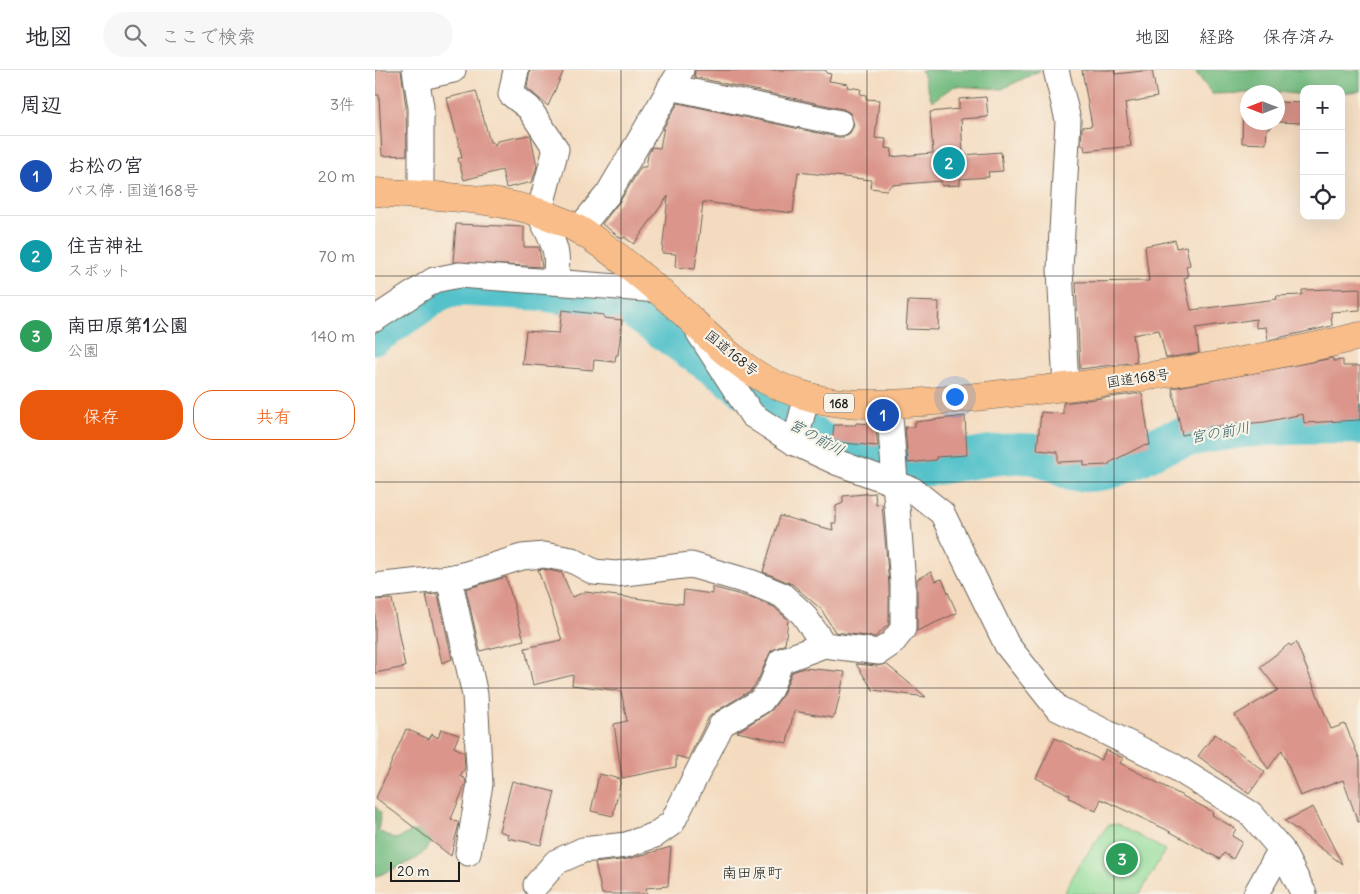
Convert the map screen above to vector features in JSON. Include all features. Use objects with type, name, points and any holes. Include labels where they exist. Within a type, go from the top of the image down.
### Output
[{"type":"highway","name":"国道168号","points":[[375,192],[485,201],[558,219],[578,230],[658,290],[742,364],[767,380],[807,395],[839,403],[889,404],[1067,387],[1296,352],[1360,336]]},
{"type":"street","points":[[421,196],[421,107],[416,74],[453,70]]},
{"type":"street","points":[[516,70],[511,94],[529,108],[556,149],[539,213],[556,246],[558,260],[555,282]]},
{"type":"street","points":[[1056,70],[1068,120],[1060,269],[1067,387]]},
{"type":"street","points":[[578,230],[608,194],[675,79],[840,123]]},
{"type":"street","points":[[375,319],[433,280],[459,275],[658,290]]},
{"type":"street","points":[[689,316],[717,364],[752,414],[795,443],[836,462],[913,490],[942,513],[1007,645],[1057,708],[1171,764],[1251,814],[1281,849],[1304,894]]},
{"type":"street","points":[[795,443],[807,395]]},
{"type":"street","points":[[536,885],[556,862],[583,850],[627,846],[655,835],[672,822],[722,724],[761,700],[770,689],[781,661],[824,645],[879,652],[892,643],[903,629],[903,584],[889,404]]},
{"type":"street","points":[[375,586],[449,578],[522,557],[544,555],[571,560],[594,572],[616,574],[691,564],[753,583],[782,595],[803,614],[824,645]]},
{"type":"street","points":[[449,578],[475,695],[479,784],[468,852]]},
{"type":"street","points":[[1256,894],[1281,849]]},
{"type":"green space","points":[[921,70],[1041,70],[1002,89],[954,86],[932,101]]},
{"type":"green space","points":[[1194,70],[1360,70],[1360,91],[1345,93],[1345,85],[1300,85],[1300,95],[1285,93],[1285,85],[1240,85],[1240,93],[1212,94]]},
{"type":"green space","points":[[375,806],[381,813],[378,831],[396,839],[411,832],[432,827],[435,839],[418,858],[375,877]]},
{"type":"green space","points":[[1117,824],[1165,850],[1140,894],[1064,894],[1077,868],[1108,825]]},
{"type":"building","points":[[375,70],[401,70],[406,107],[407,155],[382,156],[379,95],[375,95]]},
{"type":"building","points":[[530,70],[564,70],[548,106],[527,88]]},
{"type":"building","points":[[695,70],[826,70],[826,73],[831,74],[829,81],[848,84],[847,87],[861,89],[860,94],[866,95],[866,99],[879,100],[875,138],[886,139],[885,148],[892,149],[891,157],[933,153],[930,112],[959,109],[959,99],[986,97],[988,117],[961,119],[963,155],[1001,152],[1003,171],[988,172],[989,177],[960,179],[960,185],[942,186],[941,181],[891,185],[887,190],[870,188],[871,180],[798,172],[793,213],[703,202],[695,269],[675,267],[676,254],[662,253],[668,196],[634,244],[624,237],[622,239],[602,224],[620,201],[641,167],[646,167],[648,155],[652,147],[660,148],[664,127],[678,103],[837,137],[844,137],[850,133],[854,125],[850,113],[843,109],[694,77]]},
{"type":"building","points":[[1082,70],[1114,70],[1115,74],[1152,70],[1157,97],[1125,103],[1131,146],[1085,151],[1084,145],[1081,145],[1082,127],[1092,126]]},
{"type":"building","points":[[476,91],[490,142],[493,142],[495,146],[497,141],[529,135],[531,137],[537,166],[532,182],[506,188],[502,170],[464,180],[458,158],[462,158],[447,98]]},
{"type":"building","points":[[1285,102],[1300,103],[1300,123],[1285,122]]},
{"type":"building","points":[[1242,130],[1267,130],[1266,144],[1242,143]]},
{"type":"building","points":[[456,224],[524,227],[524,247],[539,247],[542,267],[453,262]]},
{"type":"building","points":[[1175,240],[1176,248],[1186,246],[1190,265],[1186,266],[1188,277],[1184,278],[1191,310],[1277,299],[1276,296],[1302,295],[1302,290],[1360,288],[1360,310],[1331,312],[1332,326],[1268,340],[1266,327],[1256,328],[1256,319],[1196,328],[1199,353],[1166,358],[1159,330],[1133,335],[1137,362],[1080,369],[1076,282],[1149,281],[1145,246]]},
{"type":"building","points":[[908,301],[939,302],[938,330],[906,329]]},
{"type":"building","points":[[562,310],[604,315],[604,318],[622,320],[618,355],[616,355],[615,362],[594,360],[593,370],[522,364],[526,331],[559,333]]},
{"type":"building","points":[[1333,358],[1333,361],[1343,360],[1343,366],[1360,366],[1360,420],[1304,423],[1303,414],[1265,422],[1209,427],[1209,430],[1182,435],[1172,388]]},
{"type":"building","points":[[1142,393],[1150,445],[1142,446],[1109,463],[1109,465],[1084,466],[1084,461],[1058,462],[1058,452],[1037,450],[1041,412],[1063,414],[1063,403]]},
{"type":"building","points":[[965,416],[967,455],[936,457],[936,460],[908,463],[905,427],[915,427],[915,422]]},
{"type":"building","points":[[856,423],[875,424],[878,446],[832,442],[834,425],[856,425]]},
{"type":"building","points":[[875,493],[876,505],[882,504],[889,585],[889,624],[875,637],[835,632],[821,609],[792,584],[763,572],[780,516],[833,530],[832,523],[836,523],[836,506],[843,503],[843,496]]},
{"type":"building","points":[[543,569],[562,573],[572,597],[585,592],[683,604],[684,590],[712,594],[712,587],[748,597],[774,607],[788,620],[785,644],[771,651],[757,682],[751,690],[709,717],[688,759],[676,756],[676,767],[622,778],[614,724],[627,721],[621,691],[572,685],[573,675],[533,685],[525,648],[562,640],[538,570]]},
{"type":"building","points":[[931,572],[935,581],[942,579],[957,613],[917,631],[917,579]]},
{"type":"building","points":[[506,577],[524,640],[480,651],[466,589]]},
{"type":"building","points":[[438,594],[452,659],[442,663],[426,595]]},
{"type":"building","points":[[392,599],[405,667],[375,673],[375,600]]},
{"type":"building","points":[[1296,642],[1331,729],[1345,724],[1360,760],[1360,821],[1358,822],[1343,780],[1300,796],[1282,750],[1268,769],[1235,715],[1278,690],[1260,667],[1289,644],[1291,646]]},
{"type":"building","points":[[856,664],[877,666],[886,664],[926,697],[873,690]]},
{"type":"building","points":[[804,668],[845,672],[833,718],[794,711],[787,743],[737,732],[772,710],[783,694],[792,672]]},
{"type":"building","points":[[406,729],[429,739],[432,734],[438,738],[441,729],[459,735],[454,747],[464,752],[465,768],[460,776],[465,779],[466,783],[451,819],[459,823],[451,856],[376,798]]},
{"type":"building","points":[[1215,734],[1265,772],[1249,794],[1198,756]]},
{"type":"building","points":[[1055,738],[1101,760],[1106,750],[1123,758],[1120,763],[1213,812],[1212,815],[1236,829],[1232,836],[1242,842],[1233,859],[1224,853],[1220,859],[1165,829],[1101,799],[1096,811],[1069,798],[1070,795],[1036,778]]},
{"type":"building","points":[[599,774],[621,779],[613,816],[591,811]]},
{"type":"building","points":[[512,781],[555,792],[541,845],[507,838],[508,834],[499,831]]},
{"type":"building","points":[[1313,807],[1342,864],[1285,821]]},
{"type":"building","points":[[671,847],[668,886],[646,888],[647,894],[602,894],[595,863],[628,859]]},
{"type":"waterway","name":"宮の前川","points":[[375,334],[440,290],[459,286],[537,290],[626,303],[812,437],[851,456],[871,463],[891,466],[926,466],[1001,454],[1031,454],[1043,457],[1071,470],[1093,471],[1118,466],[1169,442],[1215,431],[1263,426],[1360,424]]},
{"type":"place","name":"住吉神社","points":[[949,163]]},
{"type":"place","name":"お松の宮","points":[[883,415]]},
{"type":"place","name":"南田原第1公園","points":[[1122,859]]},
{"type":"district","name":"南田原町","points":[[752,872]]}]
